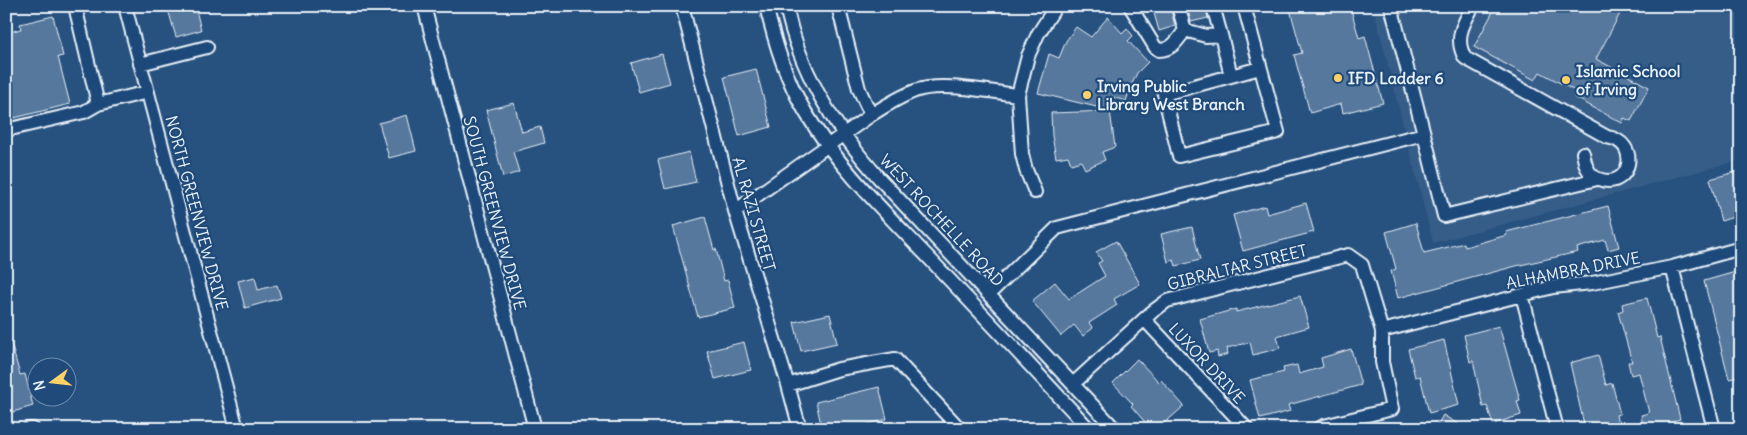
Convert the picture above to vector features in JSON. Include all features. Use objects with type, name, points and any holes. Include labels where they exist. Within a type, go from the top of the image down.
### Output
[{"type":"street","points":[[75,6],[98,104]]},
{"type":"street","name":"NORTH GREENVIEW DRIVE","points":[[125,6],[237,429]]},
{"type":"street","name":"SOUTH GREENVIEW DRIVE","points":[[424,6],[535,429]]},
{"type":"street","name":"AL RAZI STREET","points":[[682,6],[735,211],[800,429]]},
{"type":"street","points":[[766,6],[787,74],[805,111],[827,145],[874,200],[1089,429]]},
{"type":"street","name":"WEST ROCHELLE ROAD","points":[[786,6],[791,28],[817,91],[843,134],[875,174],[1074,383],[1115,429]]},
{"type":"street","points":[[838,6],[859,89],[871,115]]},
{"type":"street","points":[[1035,192],[1022,154],[1018,95],[1034,41],[1056,6]]},
{"type":"street","points":[[1130,6],[1155,47],[1159,50],[1164,50],[1173,45],[1185,30]]},
{"type":"street","points":[[1178,6],[1185,30]]},
{"type":"street","points":[[1213,6],[1231,76]]},
{"type":"street","points":[[1244,6],[1278,132],[1179,156],[1164,94],[1260,68]]},
{"type":"street","points":[[1391,6],[1444,216],[1597,179],[1611,181],[1623,174],[1629,160],[1625,147],[1620,141],[1607,137],[1466,58],[1460,49],[1459,40],[1465,21],[1473,6]]},
{"type":"street","points":[[1185,30],[1206,36],[1221,35]]},
{"type":"street","points":[[140,64],[207,47]]},
{"type":"street","points":[[735,211],[871,115],[916,90],[941,87],[1018,95]]},
{"type":"street","points":[[6,130],[84,112],[98,104],[148,92]]},
{"type":"street","points":[[989,294],[1057,228],[1424,134]]},
{"type":"street","points":[[1583,153],[1587,168],[1597,179]]},
{"type":"street","name":"ALHAMBRA DRIVE","points":[[1382,331],[1553,287],[1592,283],[1672,267],[1741,248]]},
{"type":"street","name":"GIBRALTAR STREET","points":[[1074,383],[1144,319],[1167,301],[1348,255],[1362,265],[1382,331]]},
{"type":"street","points":[[1672,267],[1714,429]]},
{"type":"street","points":[[1522,295],[1557,429]]},
{"type":"street","name":"LUXOR DRIVE","points":[[1144,319],[1247,429]]},
{"type":"street","points":[[1318,429],[1392,409],[1382,362],[1382,331]]},
{"type":"street","points":[[788,385],[839,370],[895,359],[960,429]]},
{"type":"shaded area","name":"Islamic School of Irving","points":[[1373,6],[1741,6],[1741,160],[1433,243]]},
{"type":"building","points":[[167,6],[195,6],[201,30],[176,37]]},
{"type":"building","points":[[1152,6],[1170,6],[1175,26],[1159,31]]},
{"type":"building","points":[[1187,6],[1205,6],[1208,18],[1191,22]]},
{"type":"building","name":"IFD Ladder 6","points":[[1289,6],[1350,6],[1359,38],[1365,36],[1383,103],[1343,113],[1341,104],[1310,113],[1294,55],[1302,53]]},
{"type":"building","points":[[1496,6],[1624,6],[1596,59],[1649,87],[1631,121],[1624,118],[1622,123],[1574,97],[1577,92],[1540,72],[1535,80],[1474,47]]},
{"type":"building","points":[[53,16],[63,56],[58,57],[70,104],[14,118],[6,88],[6,33],[21,29],[20,24]]},
{"type":"building","name":"Irving Public Library West Branch","points":[[1108,17],[1122,33],[1127,28],[1133,36],[1128,41],[1148,62],[1137,73],[1126,101],[1112,97],[1109,110],[1038,93],[1049,54],[1059,58],[1066,41],[1076,27],[1091,37]]},
{"type":"building","points":[[662,54],[670,83],[639,92],[631,63]]},
{"type":"building","points":[[756,69],[771,127],[739,136],[724,77]]},
{"type":"building","points":[[514,103],[522,132],[540,127],[544,143],[513,152],[519,172],[503,177],[486,110]]},
{"type":"building","points":[[1110,111],[1115,147],[1102,152],[1105,160],[1085,169],[1081,161],[1071,164],[1068,156],[1056,158],[1052,136],[1051,113]]},
{"type":"building","points":[[407,115],[416,151],[389,158],[379,123]]},
{"type":"building","points":[[689,152],[696,182],[665,189],[658,160]]},
{"type":"building","points":[[1739,171],[1741,179],[1741,207],[1735,208],[1737,216],[1721,221],[1710,179]]},
{"type":"building","points":[[1306,203],[1314,232],[1243,251],[1233,215],[1265,206],[1267,214]]},
{"type":"building","points":[[1608,206],[1619,247],[1608,250],[1605,240],[1577,248],[1578,252],[1516,266],[1398,298],[1391,271],[1396,269],[1386,232],[1416,223],[1424,253],[1464,243],[1465,247],[1507,235],[1506,232]]},
{"type":"building","points":[[705,217],[724,281],[728,280],[735,308],[698,317],[673,226]]},
{"type":"building","points":[[1192,227],[1200,260],[1176,266],[1174,260],[1168,262],[1161,234]]},
{"type":"building","points":[[1116,241],[1140,284],[1114,299],[1117,305],[1089,323],[1093,328],[1083,336],[1074,325],[1061,336],[1032,301],[1055,282],[1069,299],[1105,276],[1098,263],[1102,261],[1096,252]]},
{"type":"building","points":[[1739,271],[1741,277],[1741,376],[1729,379],[1704,281]]},
{"type":"building","points":[[255,277],[258,290],[277,285],[281,298],[245,308],[238,281]]},
{"type":"building","points":[[1300,296],[1309,327],[1277,336],[1280,348],[1253,355],[1250,342],[1227,348],[1228,354],[1218,357],[1217,351],[1209,353],[1200,319],[1236,309],[1236,312]]},
{"type":"building","points":[[1647,298],[1657,338],[1660,337],[1680,419],[1674,421],[1676,429],[1644,429],[1641,415],[1649,413],[1639,373],[1631,375],[1628,362],[1632,362],[1618,312],[1623,310],[1622,304]]},
{"type":"building","points":[[830,314],[837,343],[801,351],[794,322]]},
{"type":"building","points":[[1499,326],[1520,400],[1517,401],[1521,415],[1493,424],[1487,406],[1483,407],[1473,361],[1470,362],[1464,335]]},
{"type":"building","points":[[6,336],[9,336],[20,375],[25,374],[28,386],[28,407],[6,414]]},
{"type":"building","points":[[1444,340],[1459,405],[1429,413],[1420,376],[1415,377],[1408,349]]},
{"type":"building","points":[[744,342],[751,370],[715,379],[707,351]]},
{"type":"building","points":[[1351,349],[1361,385],[1288,405],[1290,411],[1260,419],[1250,380],[1284,372],[1283,368],[1297,365],[1299,374],[1323,367],[1321,358]]},
{"type":"building","points":[[1598,355],[1606,385],[1612,383],[1620,414],[1616,415],[1619,429],[1585,429],[1570,363]]},
{"type":"building","points":[[1137,359],[1159,382],[1161,380],[1184,406],[1158,429],[1151,429],[1131,406],[1133,404],[1113,383]]},
{"type":"building","points":[[879,387],[887,419],[851,429],[822,429],[816,402]]},
{"type":"building","points":[[1443,415],[1466,429],[1435,429]]},
{"type":"place","name":"IFD Ladder 6","points":[[1338,78]]},
{"type":"place","name":"Islamic School of Irving","points":[[1566,80]]},
{"type":"place","name":"Irving Public Library West Branch","points":[[1087,95]]}]
